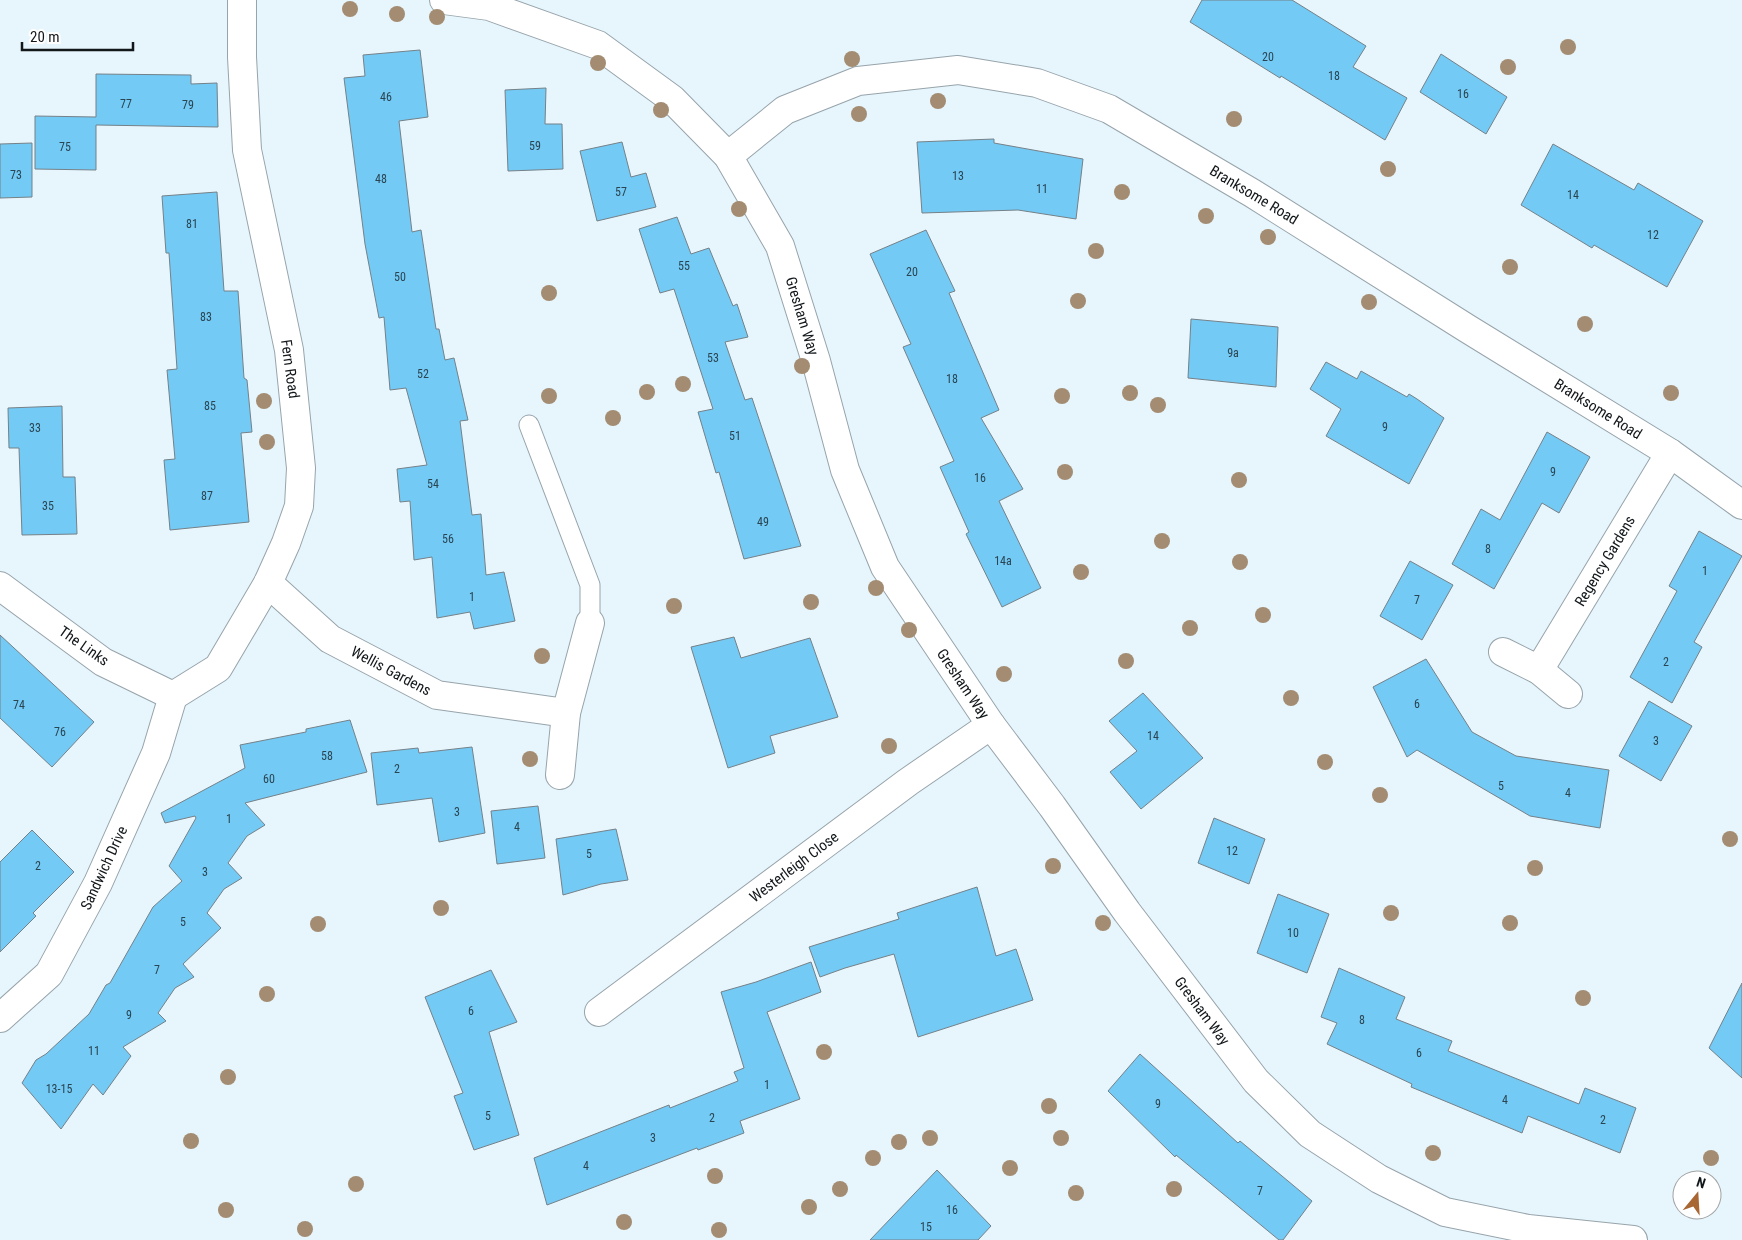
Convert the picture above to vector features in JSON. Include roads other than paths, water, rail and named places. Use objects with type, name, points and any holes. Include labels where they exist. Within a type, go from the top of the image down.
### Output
[{"type":"street","name":"Fern Road","points":[[173,696],[218,668],[268,583],[286,543],[299,506],[301,468],[289,350],[247,150],[242,57],[242,0]]},
{"type":"street","name":"Gresham Way","points":[[444,0],[489,6],[598,45],[672,99],[728,156],[780,246],[816,361],[845,470],[885,567],[991,725],[1052,806],[1127,912],[1256,1081],[1310,1134],[1379,1179],[1445,1212],[1528,1229],[1633,1240]]},
{"type":"street","name":"Branksome Road","points":[[728,156],[785,110],[858,81],[958,70],[1037,83],[1109,109],[1252,193],[1670,453],[1742,504]]},
{"type":"street","name":"Regency Gardens","points":[[1539,670],[1670,453]]},
{"type":"street","name":"Wellis Gardens","points":[[268,583],[330,639],[437,695],[566,713]]},
{"type":"street","name":"The Links","points":[[0,586],[103,662],[173,696]]},
{"type":"street","points":[[560,776],[566,713],[590,623]]},
{"type":"street","points":[[1503,652],[1539,670],[1568,694]]},
{"type":"street","name":"Sandwich Drive","points":[[0,1018],[50,974],[106,867],[156,753],[173,696]]},
{"type":"street","name":"Westerleigh Close","points":[[599,1012],[908,782],[991,725]]},
{"type":"lane","points":[[529,425],[590,584],[590,623]]}]
